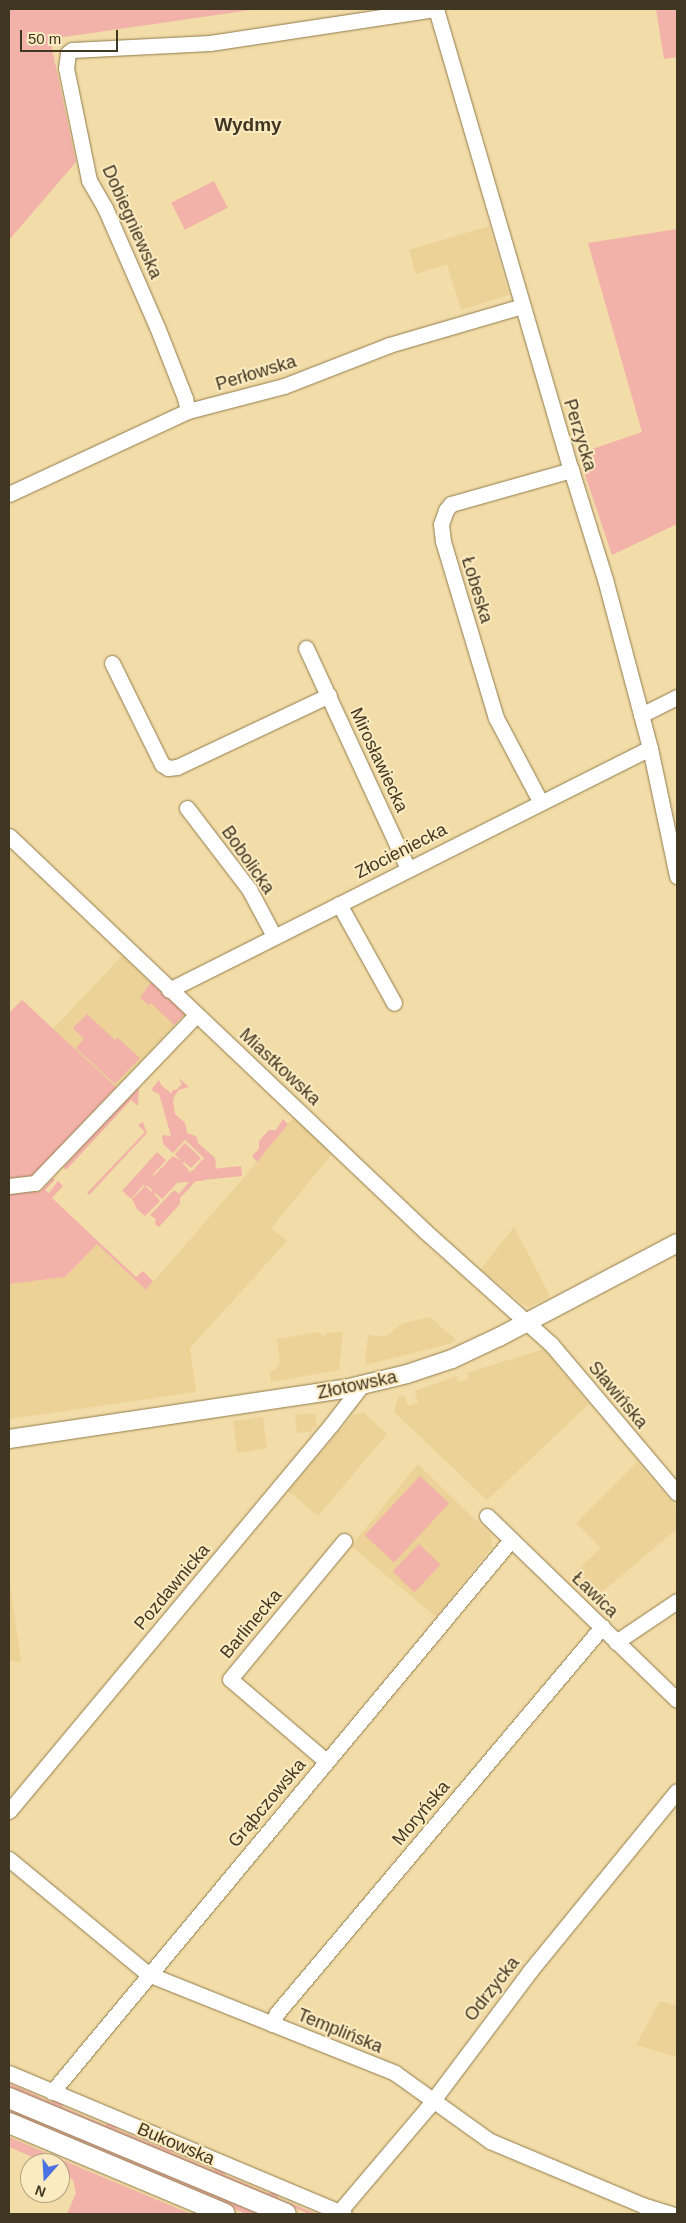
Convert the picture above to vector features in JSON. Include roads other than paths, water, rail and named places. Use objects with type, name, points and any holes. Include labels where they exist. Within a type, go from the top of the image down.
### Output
[{"type":"main road","name":"Bukowska","points":[[9,2098],[286,2214]]},
{"type":"main road","points":[[9,2124],[225,2214]]},
{"type":"street","name":"Perzycka","points":[[436,9],[522,306],[605,579],[650,748],[677,876]]},
{"type":"street","name":"Dobiegniewska","points":[[188,411],[185,398],[157,327],[105,208],[89,180],[66,68],[66,56],[72,50],[210,43],[436,9]]},
{"type":"street","name":"Perłowska","points":[[9,494],[188,411],[284,386],[389,345],[522,306]]},
{"type":"street","name":"Łobeska","points":[[540,801],[496,718],[443,541],[441,524],[446,510],[451,504],[571,470]]},
{"type":"street","name":"Mirosławiecka","points":[[306,648],[408,869]]},
{"type":"street","name":"Mirosławiecka","points":[[112,663],[162,764],[168,768],[176,767],[328,695]]},
{"type":"street","points":[[641,715],[677,696]]},
{"type":"street","name":"Złocieniecka","points":[[169,990],[540,801],[650,748]]},
{"type":"street","name":"Bobolicka","points":[[187,808],[249,889],[274,936]]},
{"type":"street","name":"Miastkowska","points":[[11,842],[426,1232],[528,1322]]},
{"type":"street","points":[[339,904],[394,1003]]},
{"type":"street","points":[[9,1186],[35,1183],[196,1015]]},
{"type":"street","name":"Złotowska","points":[[9,1439],[361,1386],[452,1359],[528,1322],[677,1243]]},
{"type":"street","name":"Sławińska","points":[[528,1322],[551,1344],[677,1493]]},
{"type":"street","name":"Pozdawnicka","points":[[9,1811],[331,1425],[361,1386]]},
{"type":"street","name":"Ławica","points":[[487,1516],[677,1700]]},
{"type":"street","name":"Grąbczowska","points":[[52,2092],[148,1974],[511,1540]]},
{"type":"street","name":"Barlinecka","points":[[326,1761],[230,1679],[344,1541]]},
{"type":"street","points":[[616,1642],[677,1601]]},
{"type":"street","name":"Moryńska","points":[[272,2024],[277,2013],[602,1627]]},
{"type":"street","name":"Odrzycka","points":[[341,2213],[530,1971],[677,1791]]},
{"type":"street","name":"Templińska","points":[[9,1859],[148,1974],[395,2073],[490,2141],[642,2205],[672,2214]]},
{"type":"street","name":"Bukowska","points":[[9,2073],[341,2213]]},
{"type":"district","name":"Wydmy","points":[[248,125]]}]
